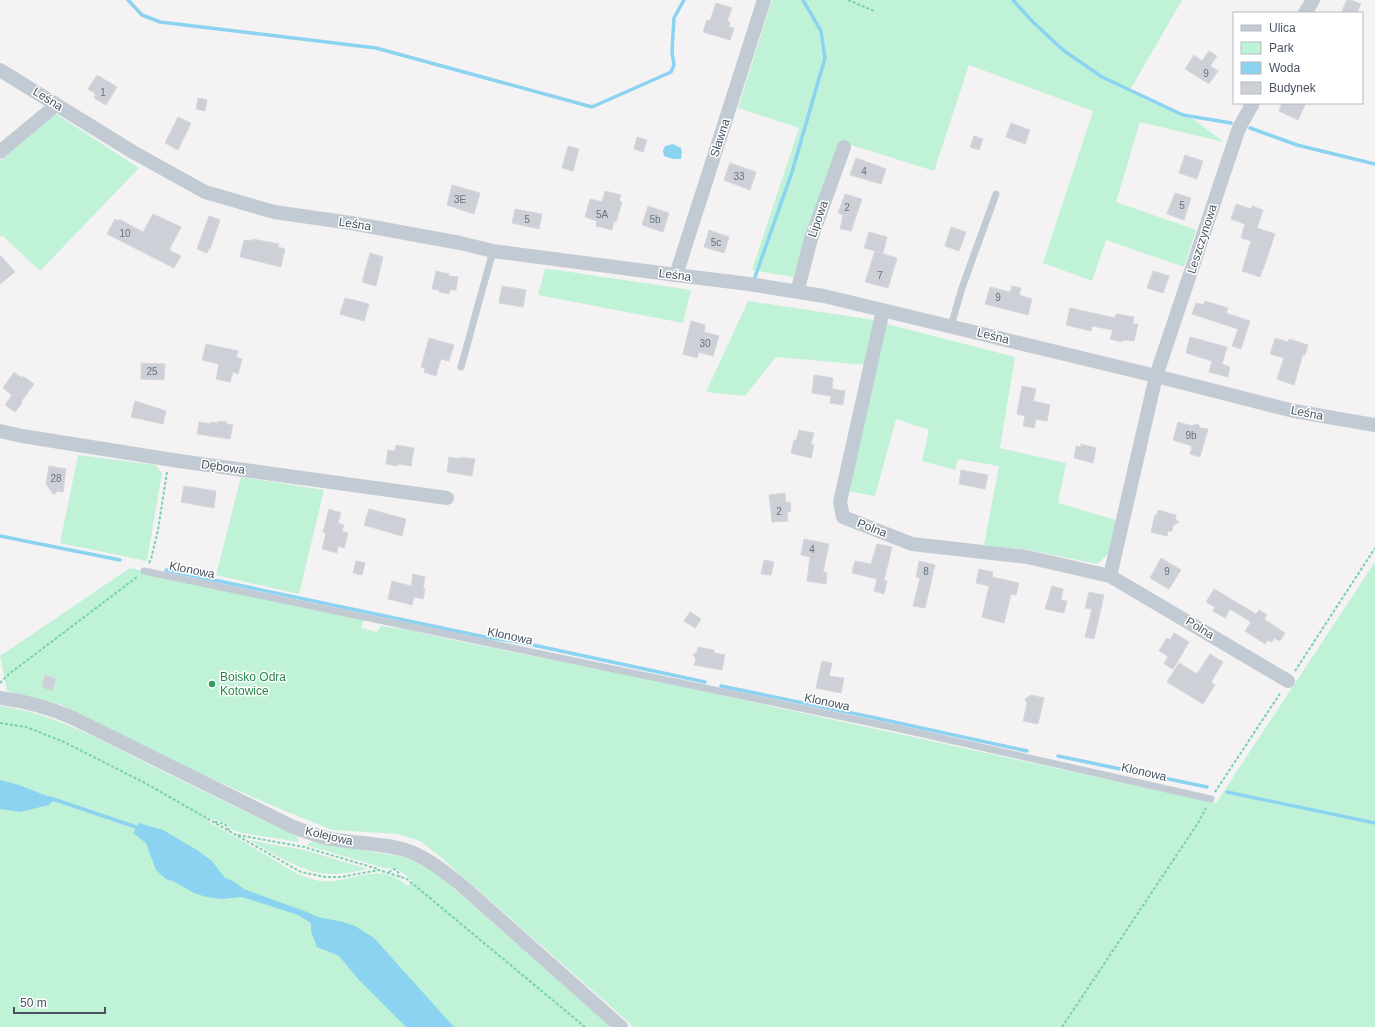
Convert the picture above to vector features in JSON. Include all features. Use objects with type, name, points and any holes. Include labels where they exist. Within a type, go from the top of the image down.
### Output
[{"type":"street","name":"Sławna","points":[[676,276],[764,0]]},
{"type":"street","points":[[1306,12],[1313,0]]},
{"type":"street","name":"Leśna","points":[[0,70],[133,152],[205,192],[274,212],[351,223],[460,243],[493,251],[676,276],[749,284],[824,296],[1294,411],[1375,425]]},
{"type":"street","points":[[0,152],[49,111],[55,103]]},
{"type":"street","name":"Leszczynowa","points":[[1156,376],[1239,128],[1252,104]]},
{"type":"street","name":"Lipowa","points":[[797,292],[811,239],[844,147]]},
{"type":"street","name":"Polna","points":[[883,310],[840,502],[843,517],[912,544],[1027,557],[1110,576],[1288,682]]},
{"type":"street","points":[[1110,576],[1156,376]]},
{"type":"street","name":"Dębowa","points":[[0,431],[22,436],[169,459],[447,498]]},
{"type":"street","name":"Kolejowa","points":[[0,698],[55,710],[284,823],[308,833],[331,839],[391,847],[420,856],[445,872],[460,884],[621,1027]]},
{"type":"lane","points":[[951,326],[962,288],[996,194]]},
{"type":"lane","points":[[460,367],[493,251]]},
{"type":"lane","name":"Klonowa","points":[[144,572],[901,729],[1211,799]]},
{"type":"path","points":[[848,0],[874,11]]},
{"type":"path","points":[[0,682],[144,572],[151,559],[169,459]]},
{"type":"path","points":[[1062,1027],[1198,823],[1234,761],[1288,682],[1375,548]]},
{"type":"path","points":[[0,723],[26,727],[64,742],[145,783],[301,872],[325,878],[341,877],[379,870]]},
{"type":"path","points":[[235,834],[304,847],[407,879],[585,1027]]},
{"type":"path","points":[[388,873],[393,869],[397,870],[400,877]]},
{"type":"green space","points":[[772,0],[1182,0],[1130,90],[1144,99],[1193,119],[1224,142],[1140,122],[1116,202],[1196,230],[1184,267],[1106,240],[1092,281],[1043,263],[1093,111],[969,65],[934,171],[842,142],[793,277],[752,270],[799,128],[738,108]]},
{"type":"green space","points":[[56,114],[139,168],[40,271],[2,235],[0,237],[0,161]]},
{"type":"green space","points":[[545,269],[691,290],[683,323],[538,295]]},
{"type":"green space","points":[[748,301],[874,320],[867,365],[776,357],[745,396],[706,392]]},
{"type":"green space","points":[[887,324],[1015,357],[1000,448],[1066,463],[1058,503],[1116,520],[1108,554],[1097,564],[1030,550],[984,545],[999,466],[958,459],[955,470],[922,461],[929,430],[896,419],[875,496],[847,491]]},
{"type":"green space","points":[[78,455],[155,465],[162,473],[147,561],[60,543]]},
{"type":"green space","points":[[241,477],[324,490],[299,594],[216,575]]},
{"type":"green space","points":[[1375,562],[1375,1027],[634,1027],[437,854],[420,841],[398,834],[332,830],[199,773],[59,704],[7,691],[0,656],[130,568],[364,619],[361,628],[377,632],[381,626],[410,630],[628,675],[1216,803]]},
{"type":"green space","points":[[0,706],[40,715],[97,738],[206,793],[297,836],[299,842],[241,833],[230,828],[226,823],[209,818],[207,821],[286,868],[306,877],[320,881],[332,881],[364,875],[385,874],[396,878],[408,886],[413,881],[397,869],[384,868],[306,845],[312,842],[404,857],[422,864],[435,872],[611,1027],[0,1027]]},
{"type":"green space","points":[[249,840],[304,850],[368,869],[338,874],[312,871],[279,857]]},
{"type":"water","points":[[673,144],[681,148],[681,159],[673,159],[664,156],[663,151],[665,146]]},
{"type":"water","points":[[0,780],[19,785],[55,799],[49,805],[20,812],[0,809]]},
{"type":"water","points":[[139,823],[163,830],[197,850],[212,861],[225,878],[233,881],[244,889],[318,917],[355,926],[374,938],[454,1027],[406,1027],[358,979],[339,956],[317,947],[311,931],[311,923],[298,915],[242,897],[222,899],[206,897],[194,893],[173,881],[166,879],[156,870],[146,843],[133,833]]},
{"type":"building","points":[[1347,0],[1361,4],[1357,12],[1341,12]]},
{"type":"building","points":[[716,3],[732,8],[727,21],[730,22],[729,27],[734,28],[730,40],[703,32],[707,20],[710,21]]},
{"type":"building","points":[[1209,51],[1217,56],[1210,66],[1218,71],[1209,84],[1185,69],[1194,55],[1202,61]]},
{"type":"building","points":[[97,75],[117,87],[106,105],[94,98],[96,94],[88,89]]},
{"type":"building","points":[[198,98],[207,100],[205,111],[196,109]]},
{"type":"building","points":[[1282,104],[1306,104],[1298,120],[1279,111]]},
{"type":"building","points":[[178,117],[191,123],[178,150],[165,143]]},
{"type":"building","points":[[1011,123],[1030,130],[1025,144],[1006,137]]},
{"type":"building","points":[[974,136],[983,139],[979,150],[970,147]]},
{"type":"building","points":[[637,137],[647,140],[643,152],[634,149]]},
{"type":"building","points":[[568,146],[579,149],[573,171],[562,168]]},
{"type":"building","points":[[1185,155],[1203,161],[1197,179],[1179,173]]},
{"type":"building","points":[[856,158],[886,169],[881,184],[850,175]]},
{"type":"building","points":[[730,163],[756,172],[750,190],[724,180]]},
{"type":"building","points":[[452,185],[480,193],[474,214],[447,205]]},
{"type":"building","points":[[605,191],[621,195],[619,201],[622,202],[612,230],[596,226],[597,221],[585,217],[590,199],[602,202]]},
{"type":"building","points":[[1175,193],[1191,198],[1184,220],[1167,214]]},
{"type":"building","points":[[845,194],[862,199],[851,231],[840,229],[843,215],[838,213]]},
{"type":"building","points":[[1236,204],[1251,209],[1252,206],[1263,210],[1257,228],[1275,234],[1260,277],[1242,271],[1251,241],[1241,238],[1245,224],[1231,219]]},
{"type":"building","points":[[648,206],[669,213],[663,232],[642,225]]},
{"type":"building","points":[[515,209],[542,214],[539,229],[512,223]]},
{"type":"building","points":[[153,214],[181,227],[169,250],[181,256],[174,268],[107,234],[115,219],[118,221],[119,219],[143,232]]},
{"type":"building","points":[[209,216],[220,220],[210,249],[209,248],[207,253],[197,249]]},
{"type":"building","points":[[951,227],[966,232],[959,251],[945,246]]},
{"type":"building","points":[[709,230],[729,237],[724,253],[704,247]]},
{"type":"building","points":[[869,232],[887,237],[883,253],[864,248]]},
{"type":"building","points":[[252,239],[279,244],[278,247],[285,249],[281,267],[240,257],[244,240],[252,241]]},
{"type":"building","points":[[875,251],[897,258],[888,288],[865,282]]},
{"type":"building","points":[[370,253],[383,257],[376,286],[362,282]]},
{"type":"building","points":[[0,255],[15,272],[0,284]]},
{"type":"building","points":[[436,271],[449,274],[448,276],[458,277],[456,290],[450,290],[449,294],[432,289]]},
{"type":"building","points":[[1153,271],[1169,276],[1163,293],[1147,288]]},
{"type":"building","points":[[502,286],[526,290],[523,307],[499,303]]},
{"type":"building","points":[[1012,286],[1021,288],[1019,295],[1032,299],[1028,315],[985,304],[990,287],[1010,292]]},
{"type":"building","points":[[345,298],[369,304],[364,321],[340,314]]},
{"type":"building","points":[[1205,301],[1228,308],[1226,313],[1250,321],[1241,349],[1232,346],[1238,329],[1192,314],[1196,303],[1204,305]]},
{"type":"building","points":[[1070,308],[1115,318],[1116,314],[1134,317],[1133,324],[1138,324],[1134,341],[1123,340],[1122,342],[1110,339],[1113,330],[1092,326],[1091,331],[1066,325]]},
{"type":"building","points":[[691,321],[705,325],[704,332],[719,336],[713,356],[699,352],[697,358],[683,354]]},
{"type":"building","points":[[1190,337],[1227,347],[1222,364],[1230,367],[1228,377],[1209,372],[1212,361],[1186,353]]},
{"type":"building","points":[[429,338],[454,345],[449,361],[441,359],[436,376],[424,372],[425,368],[421,367]]},
{"type":"building","points":[[1275,338],[1288,342],[1289,339],[1308,345],[1305,355],[1303,354],[1294,385],[1277,379],[1284,358],[1270,354]]},
{"type":"building","points":[[206,344],[238,351],[236,357],[242,359],[238,374],[233,372],[230,382],[216,379],[219,364],[202,360]]},
{"type":"building","points":[[141,363],[165,364],[164,380],[141,379]]},
{"type":"building","points":[[14,372],[22,378],[23,376],[34,384],[15,412],[5,405],[12,395],[3,388]]},
{"type":"building","points":[[814,375],[833,378],[832,389],[845,391],[843,405],[830,403],[831,396],[812,393]]},
{"type":"building","points":[[1022,386],[1036,389],[1033,401],[1050,405],[1047,421],[1036,419],[1034,428],[1023,426],[1025,416],[1017,414]]},
{"type":"building","points":[[135,401],[166,411],[163,424],[131,417]]},
{"type":"building","points":[[218,421],[227,422],[226,424],[233,425],[230,439],[197,434],[199,422],[211,424],[211,422],[218,423]]},
{"type":"building","points":[[1178,422],[1192,426],[1195,424],[1199,425],[1200,428],[1208,429],[1200,457],[1190,454],[1192,446],[1173,440]]},
{"type":"building","points":[[799,430],[814,433],[811,444],[814,445],[811,458],[791,453],[794,440],[796,441]]},
{"type":"building","points":[[1081,444],[1096,448],[1093,463],[1074,458],[1076,446],[1081,447]]},
{"type":"building","points":[[396,445],[414,448],[411,466],[386,464],[388,450],[395,451]]},
{"type":"building","points":[[449,457],[475,459],[472,476],[447,472]]},
{"type":"building","points":[[49,466],[66,469],[63,492],[57,491],[54,495],[46,484]]},
{"type":"building","points":[[961,470],[988,475],[985,489],[959,484]]},
{"type":"building","points":[[184,486],[216,491],[214,508],[181,502]]},
{"type":"building","points":[[785,493],[786,503],[790,502],[791,511],[787,512],[788,521],[772,522],[769,495]]},
{"type":"building","points":[[329,509],[341,513],[338,523],[344,525],[342,531],[348,533],[344,548],[338,546],[337,553],[322,549],[326,533],[323,532]]},
{"type":"building","points":[[369,509],[406,519],[402,536],[364,525]]},
{"type":"building","points":[[1158,510],[1176,515],[1175,518],[1179,522],[1173,525],[1172,531],[1168,531],[1167,536],[1151,532],[1155,515],[1157,515]]},
{"type":"building","points":[[804,539],[829,544],[823,572],[827,573],[826,584],[807,581],[810,557],[801,555]]},
{"type":"building","points":[[877,544],[892,547],[883,580],[887,581],[884,594],[874,591],[877,579],[852,573],[855,561],[871,564]]},
{"type":"building","points":[[1161,558],[1181,570],[1169,589],[1150,578]]},
{"type":"building","points":[[764,560],[774,562],[771,575],[761,574]]},
{"type":"building","points":[[356,561],[365,563],[362,575],[353,573]]},
{"type":"building","points":[[919,561],[935,565],[925,608],[913,606],[920,578],[916,577]]},
{"type":"building","points":[[979,569],[993,572],[992,577],[1019,583],[1016,595],[1011,594],[1004,623],[982,617],[989,586],[976,583]]},
{"type":"building","points":[[413,574],[425,577],[423,599],[414,597],[412,605],[388,599],[392,581],[411,586]]},
{"type":"building","points":[[1052,586],[1063,589],[1061,600],[1067,601],[1064,613],[1045,609]]},
{"type":"building","points":[[1214,589],[1256,614],[1259,610],[1267,615],[1264,619],[1285,633],[1280,641],[1274,638],[1272,642],[1268,640],[1265,644],[1245,631],[1251,622],[1230,609],[1225,618],[1213,611],[1215,607],[1206,602]]},
{"type":"building","points":[[1089,592],[1104,595],[1094,639],[1085,637],[1092,609],[1085,608]]},
{"type":"building","points":[[690,612],[701,619],[695,628],[684,621]]},
{"type":"building","points":[[1174,633],[1189,642],[1173,669],[1164,664],[1168,656],[1159,651],[1167,638],[1170,640]]},
{"type":"building","points":[[698,647],[714,650],[714,653],[725,655],[722,670],[694,665],[696,659],[693,655],[697,652]]},
{"type":"building","points":[[1210,654],[1223,662],[1211,682],[1215,685],[1203,704],[1167,682],[1179,663],[1197,674]]},
{"type":"building","points":[[822,661],[832,663],[829,676],[844,678],[841,693],[816,688]]},
{"type":"building","points":[[45,675],[56,679],[52,691],[42,687]]},
{"type":"building","points":[[1031,695],[1044,698],[1038,724],[1023,721],[1027,704],[1025,699]]},
{"type":"waterway","points":[[128,0],[142,15],[160,22],[376,48],[592,107],[671,72],[674,65],[672,52],[674,18],[684,0]]},
{"type":"waterway","points":[[755,277],[792,172],[825,58],[821,31],[803,0]]},
{"type":"waterway","points":[[1013,0],[1033,22],[1063,50],[1102,77],[1183,115],[1231,123]]},
{"type":"waterway","points":[[1250,128],[1297,145],[1375,164]]},
{"type":"waterway","points":[[0,536],[120,560]]},
{"type":"waterway","points":[[166,570],[485,637],[519,642],[705,682]]},
{"type":"waterway","points":[[721,686],[1027,751]]},
{"type":"waterway","points":[[1058,756],[1207,787]]},
{"type":"waterway","points":[[1227,792],[1375,823]]},
{"type":"waterway","points":[[50,798],[136,827],[140,830]]},
{"type":"place","name":"Boisko Odra Kotowice","points":[[212,684]]}]
